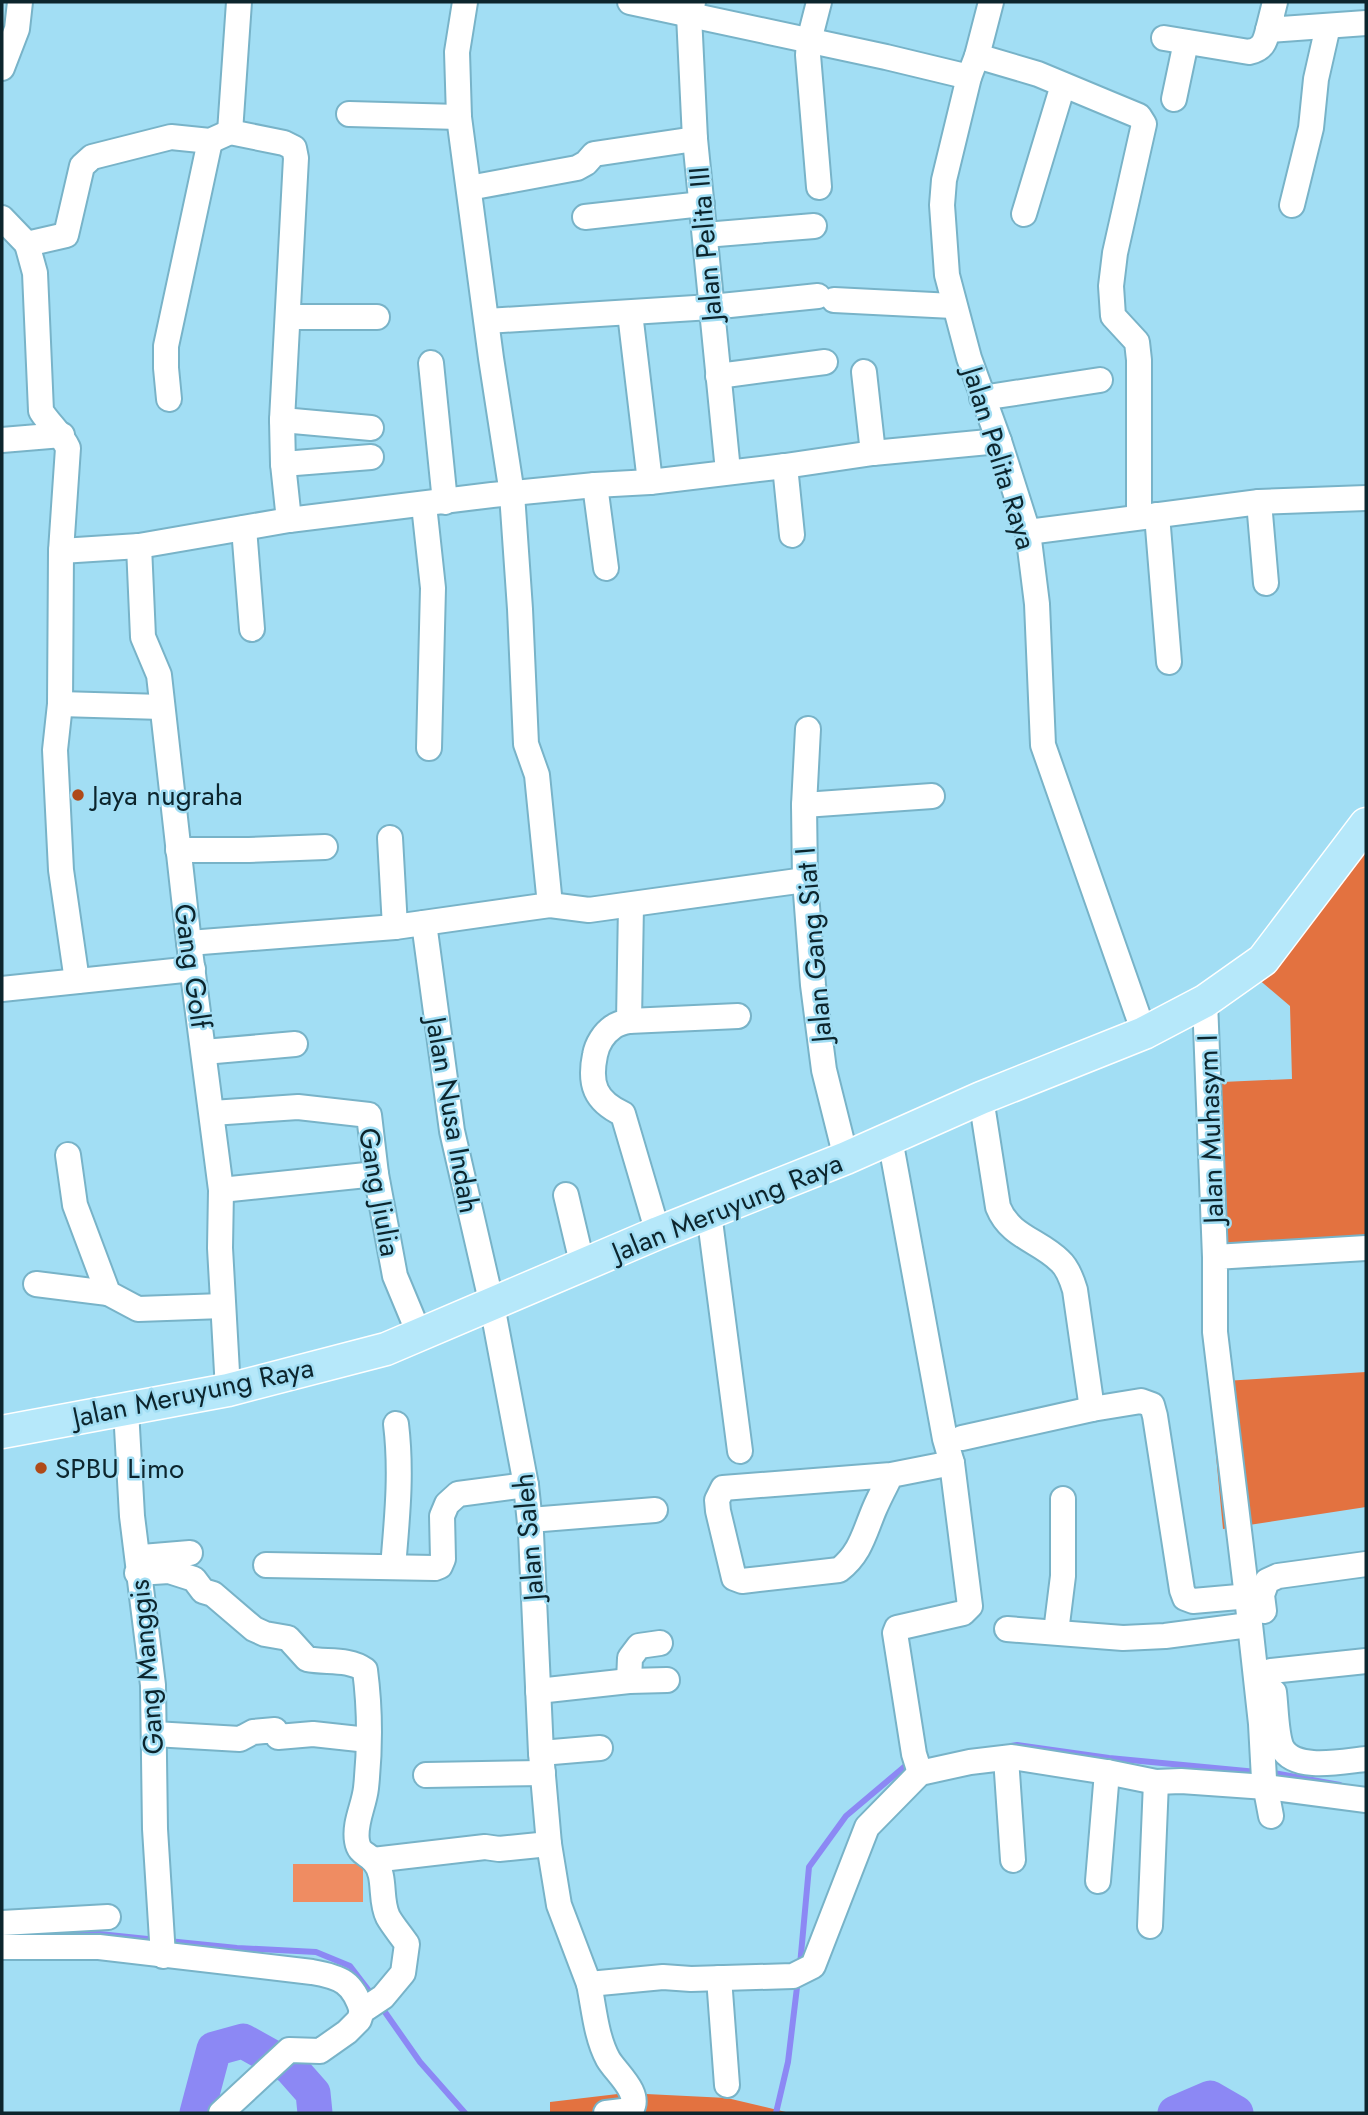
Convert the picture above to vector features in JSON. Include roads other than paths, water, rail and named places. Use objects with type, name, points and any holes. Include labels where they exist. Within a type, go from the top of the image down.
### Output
[{"type":"main road","name":"Jalan Meruyung Raya","points":[[2,1432],[228,1390],[386,1349],[658,1233],[846,1158],[981,1098],[1143,1033],[1205,1001],[1264,960],[1366,824]]},
{"type":"street","points":[[2,68],[17,29],[20,2]]},
{"type":"street","points":[[169,399],[166,346],[220,136],[239,2]]},
{"type":"street","points":[[465,2],[457,52],[459,117],[512,494],[526,744],[537,775],[550,905]]},
{"type":"street","points":[[630,2],[691,9],[809,41],[973,67],[1038,74],[1139,116],[1144,124],[1115,253],[1111,286],[1113,316],[1137,342],[1148,516],[1169,662]]},
{"type":"street","points":[[818,2],[809,41],[809,78],[819,187]]},
{"type":"street","name":"Jalan Pelita Raya","points":[[991,2],[944,180],[942,205],[947,275],[953,306],[1028,532],[1037,604],[1043,745],[1143,1033]]},
{"type":"street","points":[[1174,99],[1175,40],[1250,52],[1258,50],[1265,42],[1275,2]]},
{"type":"street","name":"Jalan Pelita III","points":[[691,9],[695,139],[728,471]]},
{"type":"street","points":[[1268,30],[1366,23]]},
{"type":"street","points":[[1292,205],[1311,128],[1316,79],[1328,26]]},
{"type":"street","points":[[1024,214],[1063,85]]},
{"type":"street","points":[[349,114],[459,117]]},
{"type":"street","points":[[27,244],[66,235],[82,166],[92,157],[171,137],[220,136],[284,143],[294,148],[296,158],[282,419],[283,464],[289,520]]},
{"type":"street","points":[[469,188],[578,167],[594,154],[695,139]]},
{"type":"street","points":[[585,217],[702,204]]},
{"type":"street","points":[[2,218],[27,244],[35,273],[41,411],[62,435],[68,448],[61,551],[60,705],[55,750],[61,870],[78,981]]},
{"type":"street","points":[[705,235],[814,226]]},
{"type":"street","points":[[487,321],[826,298],[953,306]]},
{"type":"street","points":[[630,313],[650,482]]},
{"type":"street","points":[[288,317],[377,317]]},
{"type":"street","points":[[718,376],[825,362]]},
{"type":"street","points":[[429,748],[434,504],[431,363]]},
{"type":"street","points":[[864,372],[873,453]]},
{"type":"street","points":[[982,398],[1100,380]]},
{"type":"street","points":[[282,419],[371,428]]},
{"type":"street","points":[[2,440],[62,435]]},
{"type":"street","points":[[61,551],[139,546],[289,520],[595,485],[650,482],[873,453],[999,441]]},
{"type":"street","points":[[283,464],[371,457]]},
{"type":"street","points":[[785,466],[792,535]]},
{"type":"street","points":[[595,485],[606,568]]},
{"type":"street","points":[[1028,532],[1259,502],[1366,498]]},
{"type":"street","points":[[1259,502],[1266,583]]},
{"type":"street","points":[[244,528],[252,629]]},
{"type":"street","name":"Gang Golf","points":[[139,546],[143,637],[159,675],[189,943],[221,1189],[220,1248],[228,1390]]},
{"type":"street","points":[[60,705],[162,707]]},
{"type":"street","name":"Jalan Gang Siat I","points":[[808,729],[804,805],[805,880],[813,985],[824,1070],[846,1158]]},
{"type":"street","points":[[804,805],[932,796]]},
{"type":"street","points":[[390,838],[395,927]]},
{"type":"street","points":[[178,850],[325,847]]},
{"type":"street","points":[[189,943],[395,927],[550,905],[589,910],[805,880]]},
{"type":"street","points":[[629,1021],[631,905]]},
{"type":"street","name":"Jalan Nusa Indah","points":[[424,923],[452,1131],[492,1305]]},
{"type":"street","points":[[2,989],[193,969]]},
{"type":"street","name":"Jalan Muhasym I","points":[[1205,1001],[1215,1332],[1254,1596]]},
{"type":"street","points":[[658,1233],[623,1114],[604,1102],[592,1081],[597,1048],[614,1026],[629,1021],[738,1016]]},
{"type":"street","points":[[204,1052],[295,1044]]},
{"type":"street","points":[[981,1098],[1002,1218],[1023,1237],[1059,1259],[1075,1290],[1093,1409]]},
{"type":"street","name":"Gang Jiulia","points":[[212,1113],[298,1107],[369,1115],[376,1174],[395,1276],[419,1336]]},
{"type":"street","points":[[890,1139],[945,1439],[952,1463],[970,1606],[963,1613],[897,1628],[895,1633],[918,1765]]},
{"type":"street","points":[[68,1155],[75,1205],[108,1293]]},
{"type":"street","points":[[221,1189],[376,1174]]},
{"type":"street","points":[[566,1195],[583,1266]]},
{"type":"street","points":[[709,1213],[740,1451]]},
{"type":"street","points":[[1214,1257],[1366,1248]]},
{"type":"street","points":[[36,1284],[108,1293],[138,1309],[223,1307]]},
{"type":"street","name":"Jalan Saleh","points":[[492,1305],[526,1485],[530,1520],[542,1763],[549,1844],[559,1905],[589,1984],[603,2047],[610,2063],[632,2093],[634,2103],[631,2110],[606,2113]]},
{"type":"street","points":[[962,1438],[1093,1409],[1141,1401],[1152,1405],[1185,1598],[1193,1601],[1254,1596]]},
{"type":"street","name":"Gang Manggis","points":[[126,1410],[137,1565],[153,1685],[155,1829],[161,1942]]},
{"type":"street","points":[[393,1567],[400,1489],[400,1453],[396,1424]]},
{"type":"street","points":[[891,1475],[860,1548],[839,1570],[741,1581],[734,1578],[718,1511],[717,1500],[723,1488],[891,1475],[952,1463]]},
{"type":"street","points":[[266,1565],[435,1568],[440,1566],[443,1559],[442,1516],[447,1504],[458,1494],[526,1485]]},
{"type":"street","points":[[1056,1632],[1063,1576],[1063,1499]]},
{"type":"street","points":[[530,1520],[655,1510]]},
{"type":"street","points":[[137,1565],[190,1553]]},
{"type":"street","points":[[1271,1816],[1249,1625],[1254,1596],[1267,1581],[1278,1576],[1366,1564]]},
{"type":"street","points":[[137,1565],[194,1579],[202,1591],[213,1594],[254,1629],[288,1638],[307,1659],[341,1661],[358,1665],[365,1670],[368,1740],[366,1790],[357,1828],[357,1842],[360,1852],[373,1860],[381,1874],[388,1918],[407,1944],[403,1973],[383,1997],[362,2011]]},
{"type":"street","points":[[1254,1596],[1271,1671],[1281,1746],[1287,1755],[1304,1763],[1366,1759]]},
{"type":"street","points":[[1007,1629],[1123,1638],[1166,1636],[1249,1625]]},
{"type":"street","points":[[629,1681],[632,1653],[639,1646],[660,1643]]},
{"type":"street","points":[[1271,1671],[1366,1661]]},
{"type":"street","points":[[538,1691],[629,1681],[667,1680]]},
{"type":"street","points":[[154,1734],[240,1739],[253,1732],[275,1730],[278,1737],[313,1734],[368,1740]]},
{"type":"street","points":[[426,1775],[542,1763],[600,1748]]},
{"type":"street","points":[[1006,1758],[1013,1860]]},
{"type":"street","points":[[589,1984],[663,1976],[719,1978],[803,1971],[867,1827],[918,1765],[1006,1758],[1034,1760],[1156,1782],[1265,1776],[1366,1800]]},
{"type":"street","points":[[1098,1881],[1107,1772]]},
{"type":"street","points":[[1150,1927],[1156,1782]]},
{"type":"street","points":[[373,1860],[485,1847],[499,1849],[549,1844]]},
{"type":"street","points":[[2,1923],[108,1917]]},
{"type":"street","points":[[2,1947],[99,1947],[161,1942],[334,1976],[349,1985],[362,2011],[359,2020],[320,2051],[289,2050],[222,2113]]},
{"type":"street","points":[[719,1978],[727,2085]]},
{"type":"waterway","points":[[1011,1746],[1257,1772]]},
{"type":"waterway","points":[[800,1965],[809,1867],[846,1816],[910,1762]]},
{"type":"waterway","points":[[1268,1772],[1340,1785]]},
{"type":"waterway","points":[[15,1936],[90,1933],[157,1940]]},
{"type":"waterway","points":[[168,1941],[316,1952],[350,1966],[373,1996]]},
{"type":"waterway","points":[[776,2113],[788,2062],[798,1979]]},
{"type":"waterway","points":[[380,2005],[420,2062],[465,2113]]},
{"type":"waterway","points":[[197,2113],[214,2049],[243,2041],[290,2067],[313,2093],[315,2113]]},
{"type":"waterway","points":[[1175,2113],[1210,2098],[1236,2113]]},
{"type":"place","name":"Jaya nugraha","points":[[78,795]]},
{"type":"place","name":"SPBU Limo","points":[[41,1468]]}]
